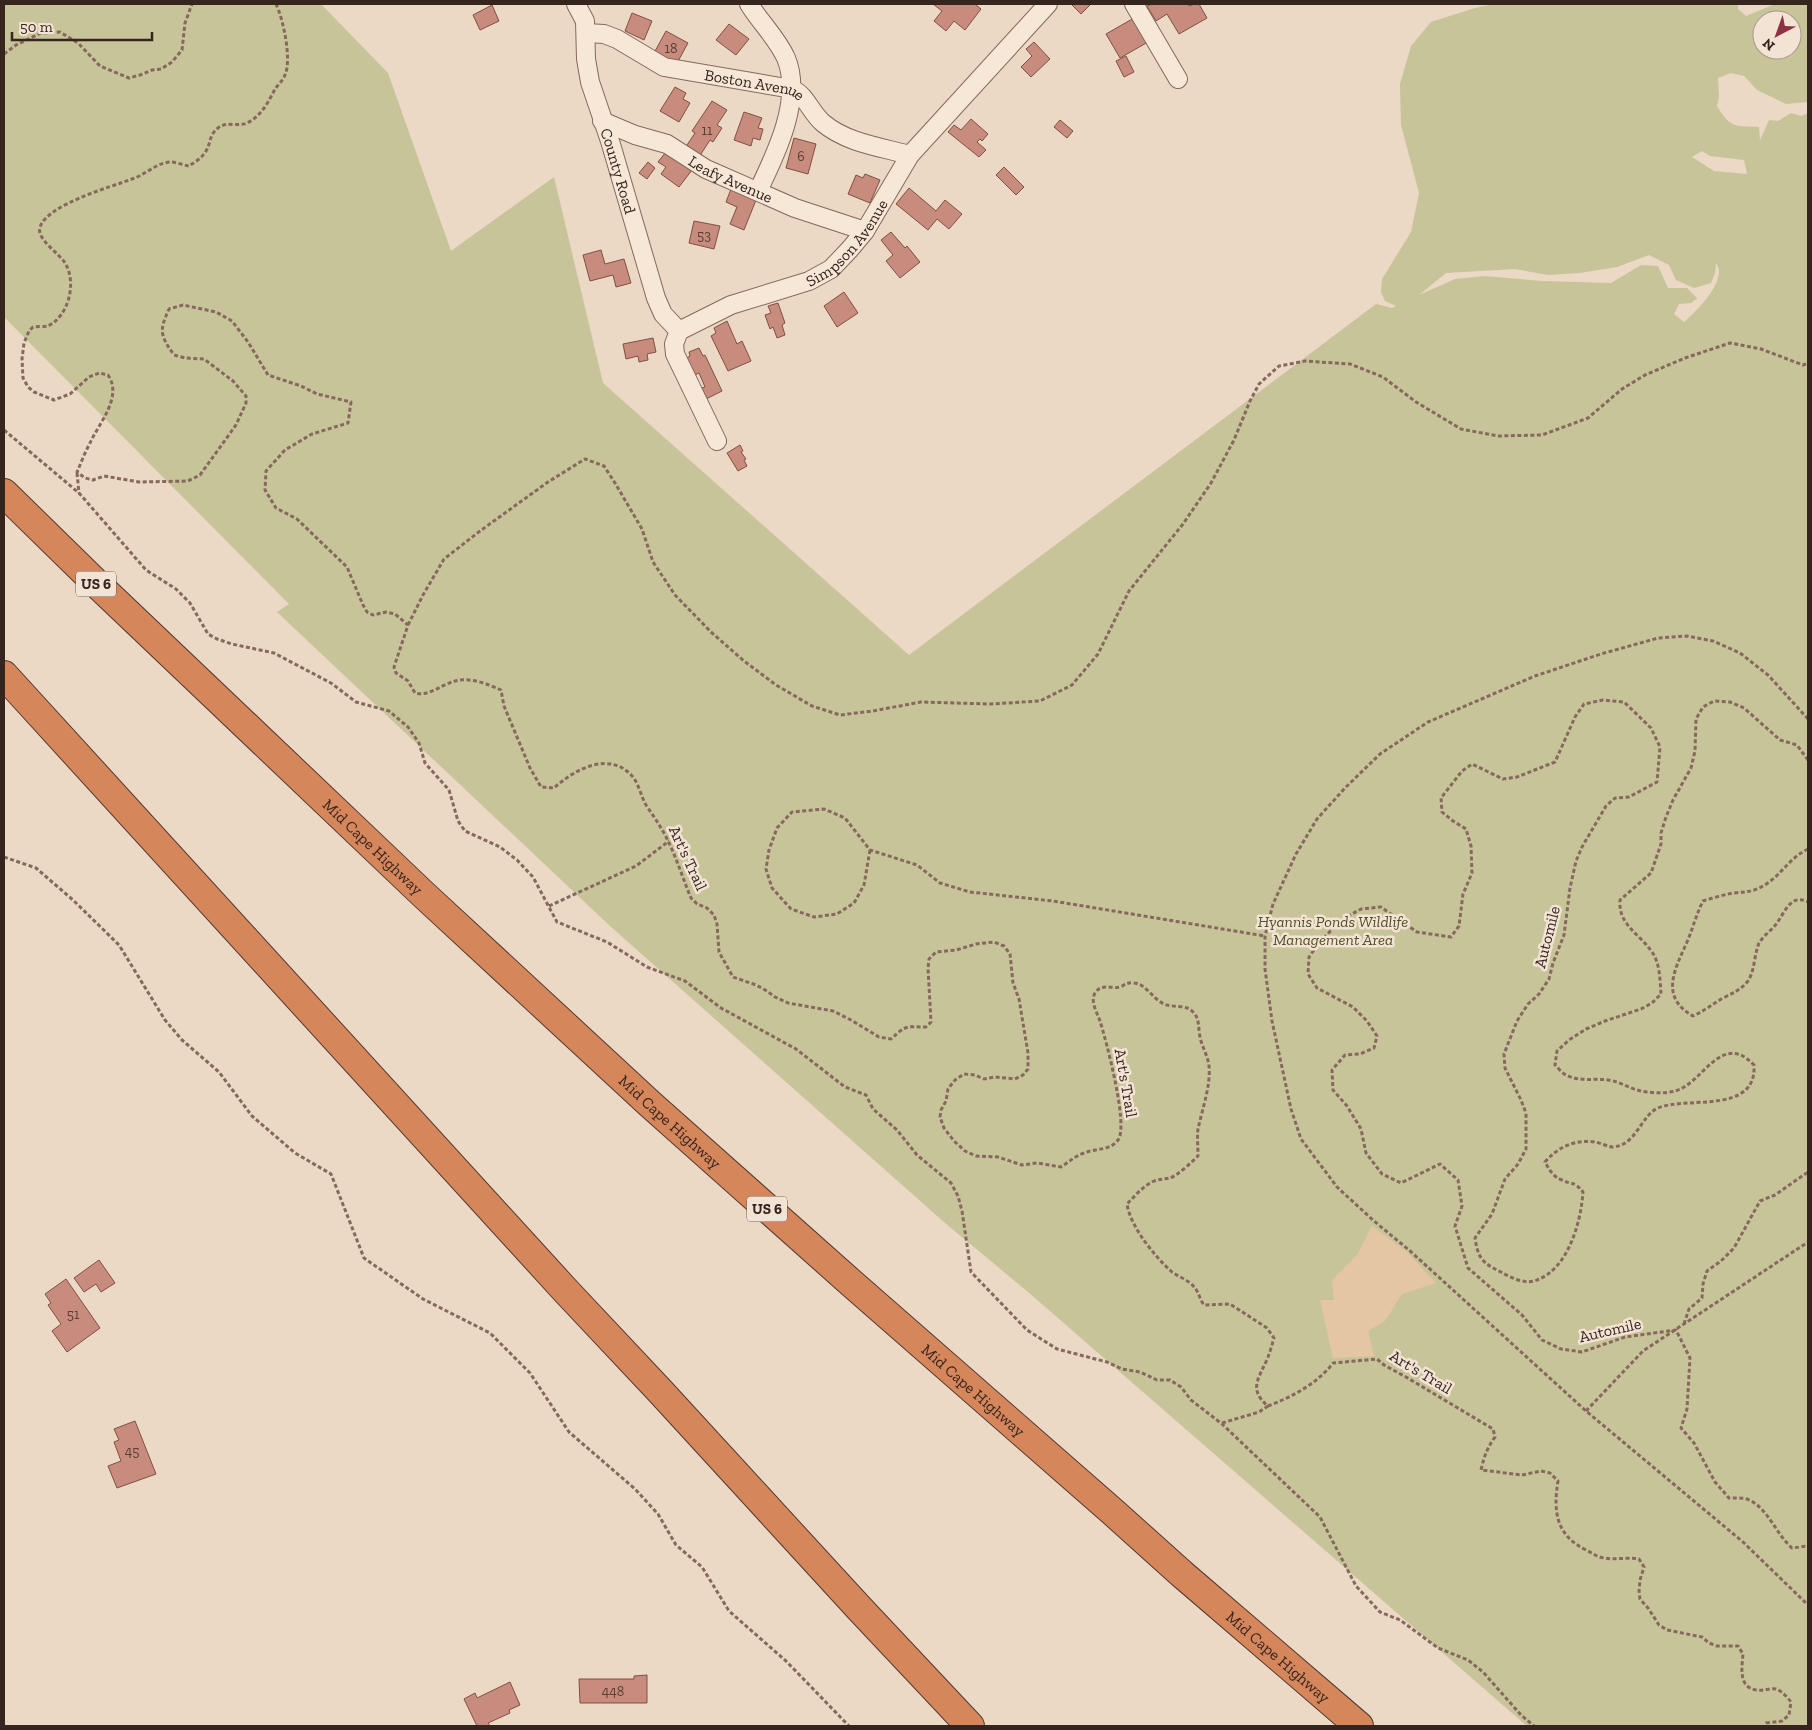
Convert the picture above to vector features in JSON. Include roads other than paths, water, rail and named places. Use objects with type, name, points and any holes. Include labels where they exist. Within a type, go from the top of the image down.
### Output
[{"type":"highway","name":"Mid Cape Highway","points":[[4,493],[104,591],[417,888],[650,1104],[849,1282],[1182,1574],[1359,1726]]},
{"type":"highway","points":[[4,675],[565,1290],[858,1608],[970,1726]]},
{"type":"street","points":[[576,4],[587,19]]},
{"type":"street","points":[[749,4],[777,42],[786,59],[791,74],[792,89],[781,137],[758,191]]},
{"type":"street","name":"Simpson Avenue","points":[[679,331],[730,305],[809,281],[831,269],[865,231],[910,155],[1048,4]]},
{"type":"street","points":[[1134,4],[1178,79]]},
{"type":"street","name":"Boston Avenue","points":[[587,19],[604,34],[617,39],[664,67],[792,89],[800,93],[821,121],[843,136],[910,155]]},
{"type":"street","name":"County Road","points":[[587,19],[586,59],[602,121],[610,142],[656,298],[663,314],[679,331]]},
{"type":"street","name":"Leafy Avenue","points":[[602,121],[635,135],[667,144],[706,170],[795,208],[865,231]]},
{"type":"street","points":[[679,331],[674,344],[677,360],[717,441]]},
{"type":"park label","name":"Hyannis Ponds Wildlife Management Area","points":[[1333,930]]}]
